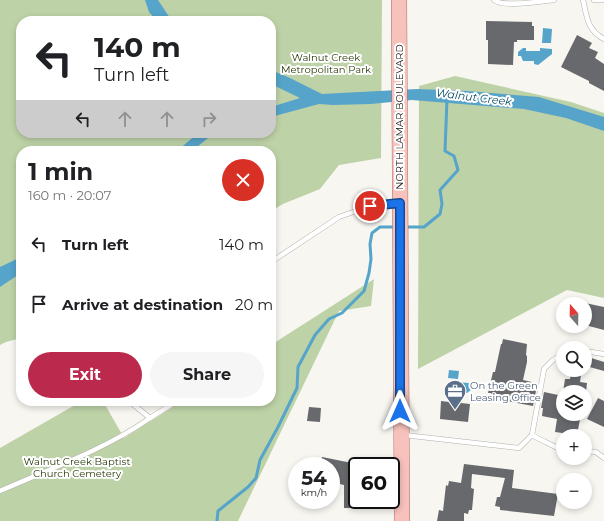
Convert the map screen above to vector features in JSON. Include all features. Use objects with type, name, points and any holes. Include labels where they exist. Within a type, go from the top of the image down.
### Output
[{"type":"main road","name":"NORTH LAMAR BOULEVARD","points":[[399,0],[402,521]]},
{"type":"lane","points":[[494,0],[496,2],[509,4],[554,0]]},
{"type":"lane","points":[[583,0],[590,27],[596,35],[604,39]]},
{"type":"lane","points":[[594,0],[602,0]]},
{"type":"lane","points":[[276,259],[339,217],[370,206],[400,205]]},
{"type":"lane","points":[[592,352],[604,354]]},
{"type":"lane","points":[[401,434],[519,448],[532,435],[544,369],[556,358]]},
{"type":"lane","points":[[135,406],[150,418]]},
{"type":"lane","points":[[0,491],[108,443],[136,428],[165,406]]},
{"type":"lane","points":[[532,435],[543,442],[556,447]]},
{"type":"lane","points":[[592,451],[596,452],[604,458]]},
{"type":"green space","name":"Walnut Creek Metropolitan Park","points":[[0,0],[382,0],[381,158],[339,165],[320,189],[276,208],[276,146],[16,146],[16,339],[0,345]]},
{"type":"green space","points":[[455,76],[571,102],[604,113],[604,298],[567,290],[418,369],[419,86]]},
{"type":"green space","name":"Walnut Creek Baptist Church Cemetery","points":[[374,279],[371,306],[339,311],[238,521],[0,521],[0,448],[73,406],[106,406],[124,438],[174,406],[276,406],[276,342]]},
{"type":"water","points":[[145,0],[158,0],[169,16],[153,16],[149,12]]},
{"type":"water","points":[[543,28],[552,29],[551,43],[542,43]]},
{"type":"water","points":[[523,48],[526,48],[526,51],[540,51],[540,48],[552,49],[552,54],[538,65],[534,64],[534,61],[523,61],[521,56],[518,56],[518,52]]},
{"type":"water","name":"Walnut Creek","points":[[276,72],[322,94],[417,89],[467,91],[539,97],[604,117],[604,131],[566,118],[524,109],[412,100],[371,104],[319,104],[276,116],[276,105],[300,98],[276,86]]},
{"type":"water","points":[[192,138],[208,138],[198,146],[183,146]]},
{"type":"water","points":[[16,259],[16,276],[0,287],[0,267]]},
{"type":"water","points":[[449,370],[459,371],[458,379],[448,378]]},
{"type":"water","points":[[454,382],[469,383],[472,389],[467,393],[453,392]]},
{"type":"building","points":[[486,21],[532,22],[532,26],[534,26],[534,40],[517,40],[517,42],[514,42],[513,65],[488,64]]},
{"type":"building","points":[[577,35],[592,43],[589,48],[598,52],[595,58],[604,64],[604,91],[589,83],[589,81],[561,67]]},
{"type":"building","points":[[592,304],[604,307],[604,330],[592,327]]},
{"type":"building","points":[[503,339],[527,344],[527,362],[523,380],[536,383],[533,406],[490,398],[491,393],[488,393]]},
{"type":"building","points":[[592,358],[604,362],[604,371],[592,368]]},
{"type":"building","points":[[570,377],[581,377],[580,382],[587,383],[587,385],[564,385],[565,379],[570,379]]},
{"type":"building","points":[[544,392],[556,395],[556,419],[542,416],[543,408],[541,408]]},
{"type":"building","name":"On the Green Leasing Office","points":[[450,398],[462,399],[461,403],[470,404],[468,422],[440,419],[441,401],[449,402]]},
{"type":"building","points":[[598,398],[604,401],[604,427],[591,421],[592,409]]},
{"type":"building","points":[[309,407],[321,408],[320,422],[307,421]]},
{"type":"building","points":[[557,421],[580,421],[578,429],[556,429],[555,432]]},
{"type":"building","points":[[340,461],[348,462],[348,508],[344,508],[344,485],[340,484]]},
{"type":"building","points":[[464,464],[514,470],[512,488],[556,494],[554,516],[500,510],[500,507],[495,506],[497,497],[500,497],[505,478],[472,474],[471,488],[474,489],[472,510],[469,510],[468,514],[464,513],[464,521],[437,521],[439,510],[443,511],[446,485],[448,486],[449,481],[461,483]]},
{"type":"waterway","name":"Walnut Creek","points":[[405,227],[424,227],[440,214],[442,204],[440,190],[458,170],[454,156],[445,151],[447,99]]},
{"type":"waterway","points":[[217,521],[218,511],[248,487],[256,478],[260,460],[297,388],[298,367],[315,335],[329,319],[342,313],[364,291],[371,259],[370,244],[372,233],[380,227],[396,227]]},
{"type":"place","name":"On the Green Leasing Office","points":[[455,410]]},
{"type":"route","points":[[370,206],[400,203],[400,411]]}]
